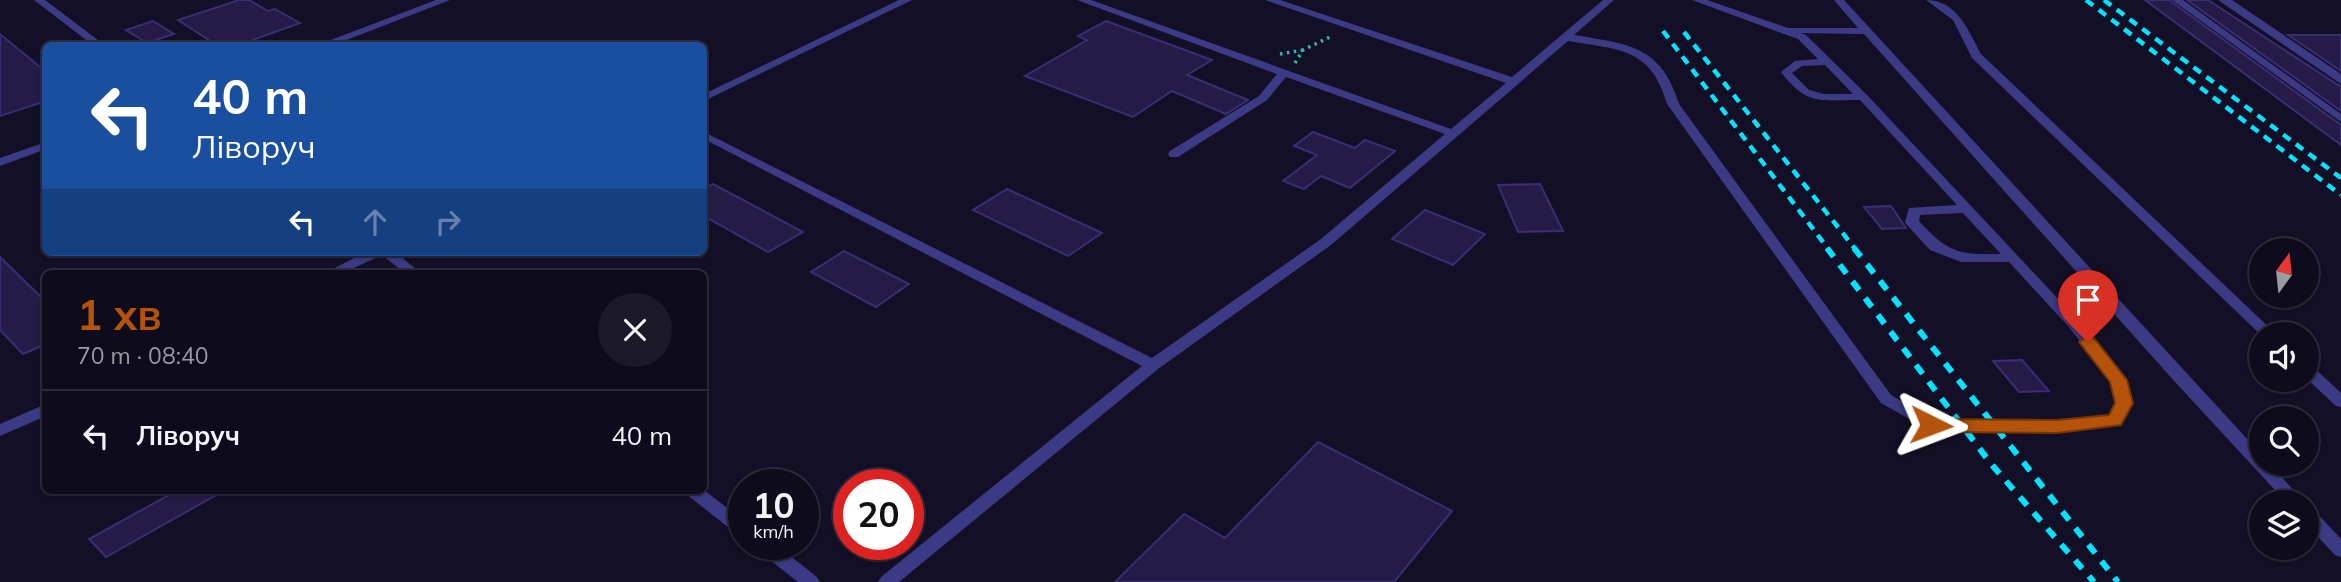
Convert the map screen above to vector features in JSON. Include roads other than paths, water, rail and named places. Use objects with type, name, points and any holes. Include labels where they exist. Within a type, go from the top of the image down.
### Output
[{"type":"street","points":[[2224,0],[2341,80]]},
{"type":"lane","points":[[39,0],[96,42]]},
{"type":"lane","points":[[331,42],[445,0]]},
{"type":"lane","points":[[707,97],[907,0]]},
{"type":"lane","points":[[1082,0],[1452,133]]},
{"type":"lane","points":[[1270,0],[1512,81]]},
{"type":"lane","points":[[887,582],[1153,365],[1326,242],[1609,0]]},
{"type":"lane","points":[[1565,37],[1620,47],[1653,65],[1661,74],[1673,104],[1886,399],[1931,425],[2057,427],[2115,420],[2124,403],[2119,380],[2072,322],[1863,97],[1802,37],[1697,0]]},
{"type":"lane","points":[[1839,0],[2285,490]]},
{"type":"lane","points":[[1931,0],[1957,18],[1976,56],[2256,322]]},
{"type":"lane","points":[[2177,0],[2341,119]]},
{"type":"lane","points":[[1788,30],[1866,31]]},
{"type":"lane","points":[[1828,62],[1799,63],[1786,72],[1805,93],[1824,97],[1863,97]]},
{"type":"lane","points":[[1174,154],[1263,98],[1284,73]]},
{"type":"lane","points":[[707,137],[1153,365]]},
{"type":"lane","points":[[0,162],[42,146]]},
{"type":"lane","points":[[1965,209],[1914,211],[1912,222],[1935,247],[1966,259],[2010,258]]},
{"type":"lane","points":[[338,270],[368,256]]},
{"type":"lane","points":[[392,256],[410,270]]},
{"type":"lane","points":[[2319,381],[2341,402]]},
{"type":"lane","points":[[0,430],[42,411]]},
{"type":"lane","points":[[697,494],[728,518]]},
{"type":"lane","points":[[2319,527],[2341,550]]},
{"type":"lane","points":[[783,560],[811,582]]},
{"type":"railway","points":[[2086,0],[2341,195]]},
{"type":"railway","points":[[2104,0],[2341,178]]},
{"type":"railway","points":[[1663,31],[1829,250]]},
{"type":"railway","points":[[1684,32],[1856,250]]},
{"type":"railway","points":[[1827,248],[1992,465],[2094,582]]},
{"type":"railway","points":[[1854,248],[2118,582]]}]
